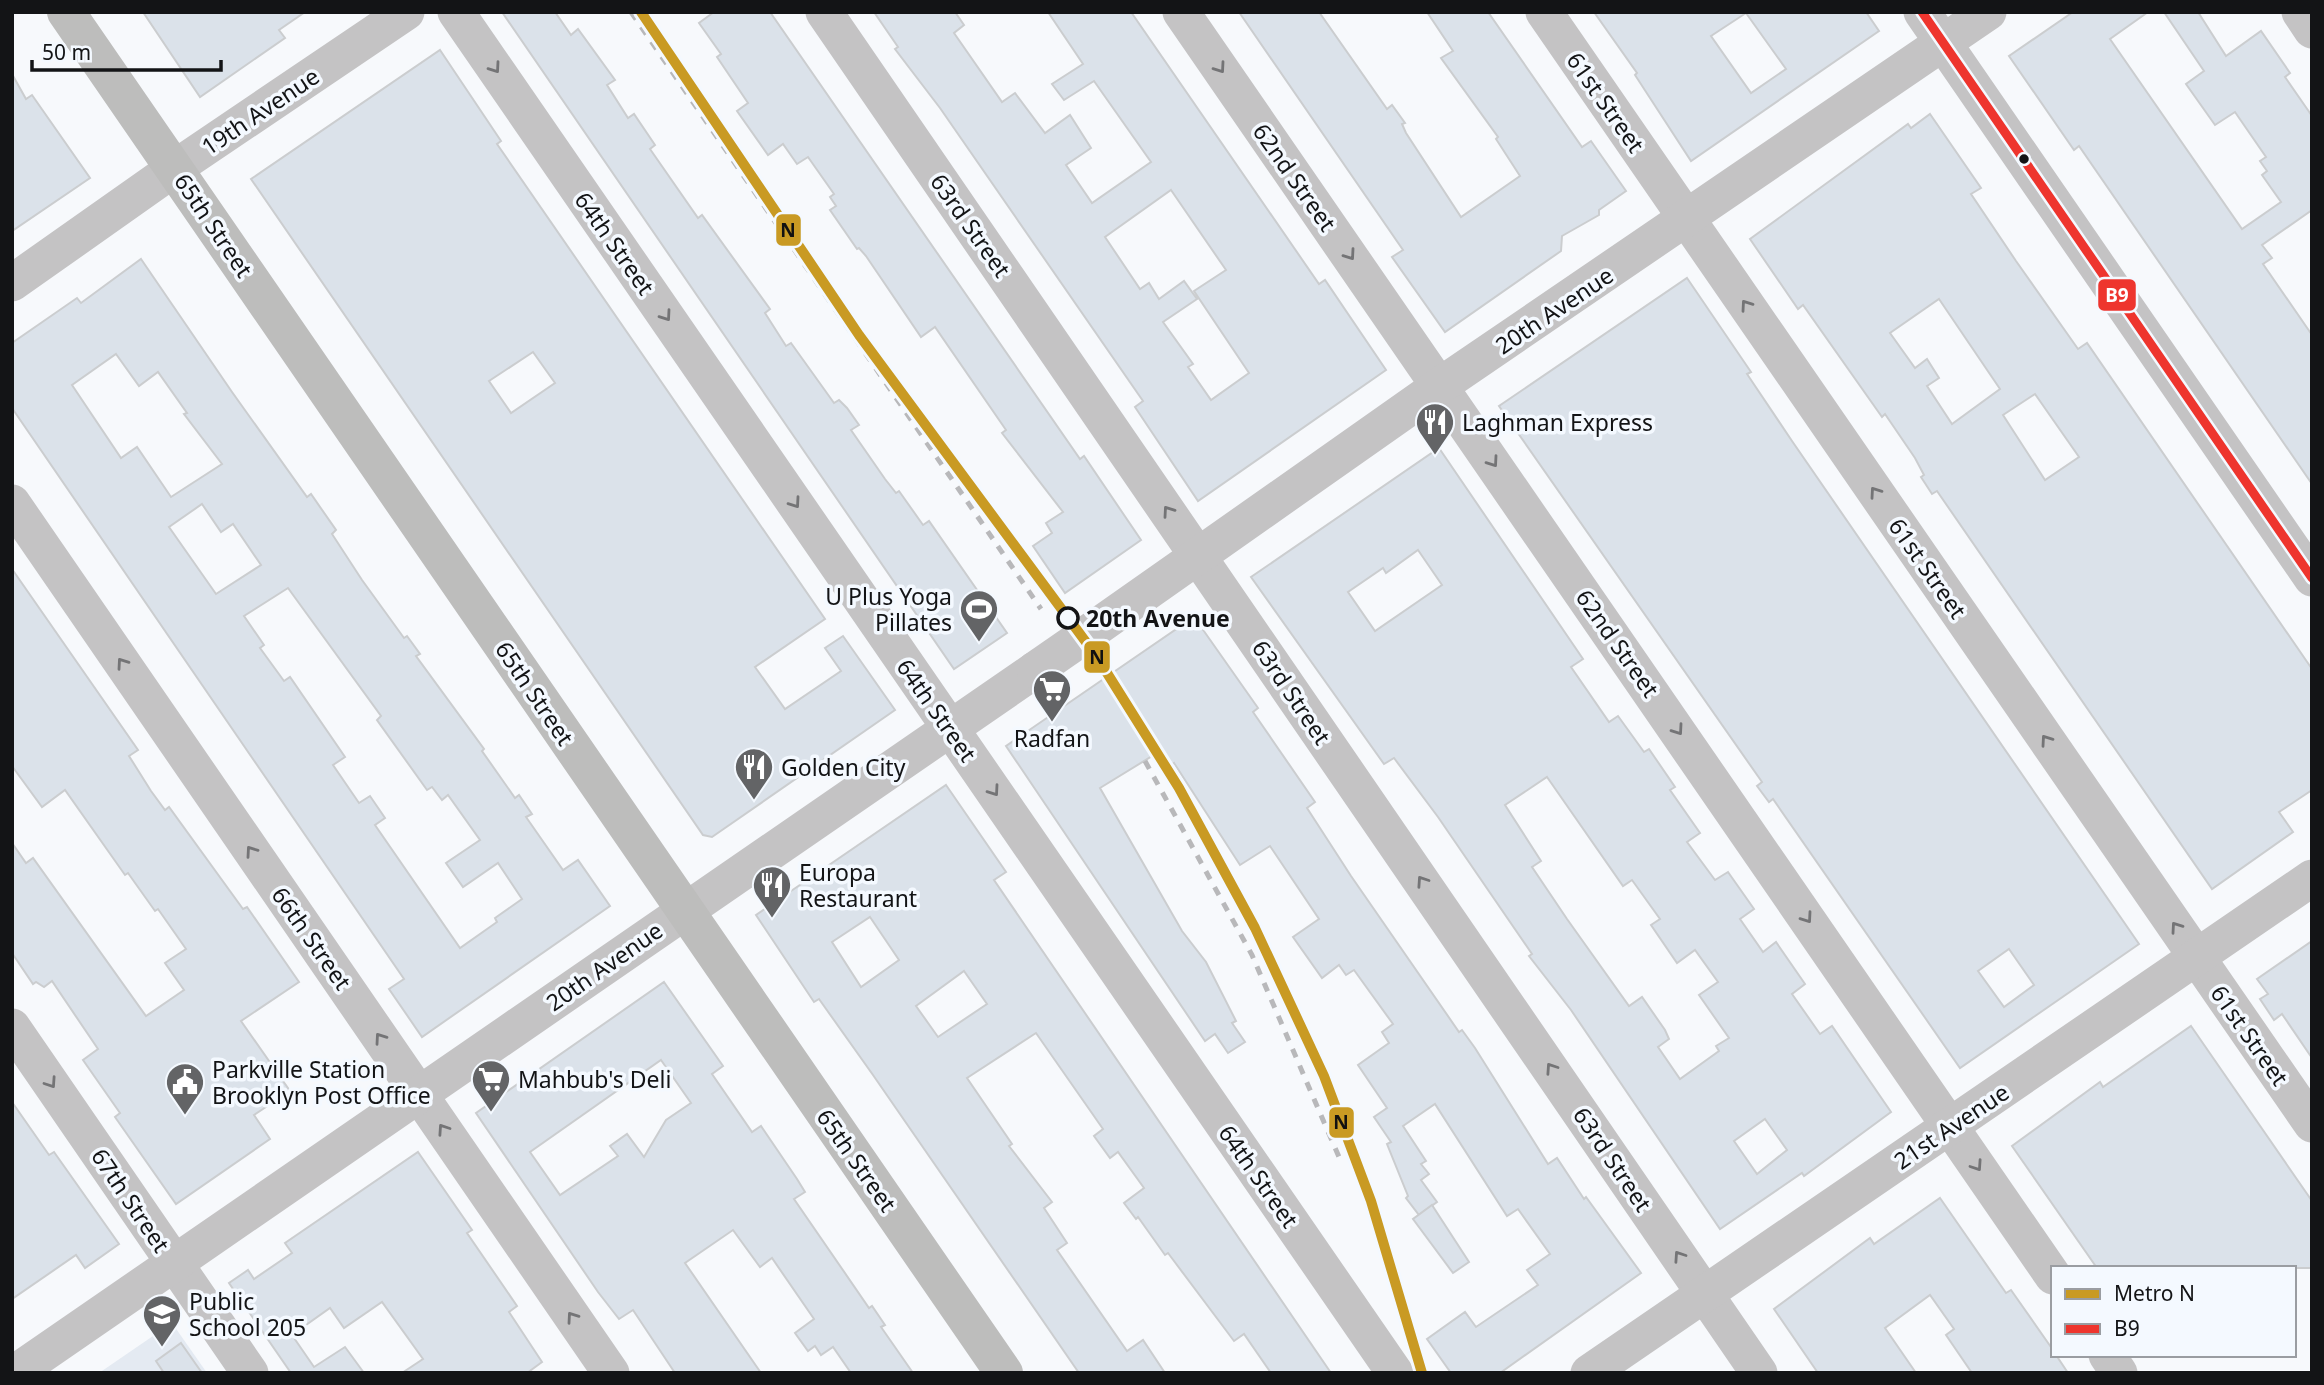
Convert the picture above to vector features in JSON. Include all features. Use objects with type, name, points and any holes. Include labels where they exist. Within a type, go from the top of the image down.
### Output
[{"type":"main road","name":"65th Street","points":[[66,12],[1004,1373]]},
{"type":"street","name":"19th Avenue","points":[[12,284],[175,168],[406,12]]},
{"type":"street","name":"64th Street","points":[[456,12],[1395,1373]]},
{"type":"street","name":"63rd Street","points":[[824,12],[1759,1373]]},
{"type":"street","name":"62nd Street","points":[[1181,12],[2051,1273]]},
{"type":"street","name":"61st Street","points":[[1544,12],[2312,1124]]},
{"type":"street","points":[[1922,12],[2312,578]]},
{"type":"street","name":"20th Avenue","points":[[15,1373],[1035,670],[1441,386],[1989,12]]},
{"type":"street","points":[[2300,12],[2312,30]]},
{"type":"street","name":"66th Street","points":[[12,503],[611,1373]]},
{"type":"street","name":"21st Avenue","points":[[1589,1373],[2312,878]]},
{"type":"street","name":"67th Street","points":[[12,1027],[250,1373]]},
{"type":"street","points":[[2108,1357],[2119,1373]]},
{"type":"shaded area","name":"Public School 205","points":[[172,1323],[207,1373],[99,1373]]},
{"type":"building","points":[[143,12],[305,12],[279,30],[285,38],[200,97]]},
{"type":"building","points":[[502,12],[555,12],[571,35],[578,29],[615,80],[607,85],[628,118],[634,114],[655,145],[650,149],[698,218],[702,215],[770,309],[765,313],[786,346],[791,343],[834,403],[839,400],[847,408],[859,425],[851,430],[885,479],[896,493],[899,491],[923,525],[929,521],[1007,633],[954,669]]},
{"type":"building","points":[[714,12],[770,12],[1080,459],[1084,456],[1141,540],[1065,593],[1033,546],[1052,533],[1046,523],[1063,512],[1002,433],[1006,430],[935,327],[921,337],[866,256],[857,249],[830,210],[836,206],[830,197],[834,194],[808,157],[797,164],[783,144],[768,155],[737,111],[748,103],[717,57],[721,54],[699,23]]},
{"type":"building","points":[[874,12],[955,12],[964,25],[954,33],[1002,102],[1015,93],[1045,133],[1070,115],[1091,148],[1066,165],[1092,203],[1151,162],[1094,81],[1064,100],[1052,84],[1083,64],[1048,12],[1131,12],[1319,284],[1325,280],[1386,370],[1198,501],[1135,407],[1143,401],[940,108],[895,49],[898,47]],"holes":[[[1171,190],[1226,270],[1194,291],[1249,373],[1211,400],[1188,367],[1193,364],[1163,322],[1197,299],[1184,281],[1159,299],[1149,283],[1140,289],[1105,237]]]},
{"type":"building","points":[[1239,12],[1319,12],[1387,109],[1392,105],[1405,123],[1402,124],[1406,133],[1461,217],[1520,176],[1496,139],[1498,137],[1441,58],[1453,51],[1427,12],[1488,12],[1582,147],[1591,141],[1626,191],[1599,210],[1599,215],[1562,236],[1561,251],[1445,332],[1392,257],[1403,250]]},
{"type":"building","points":[[1594,12],[1866,12],[1879,31],[1691,161],[1635,75],[1637,73]],"holes":[[[1746,13],[1786,69],[1751,93],[1711,36]]]},
{"type":"building","points":[[2073,12],[2148,12],[2110,39],[2242,229],[2281,202],[2262,175],[2267,171],[2260,161],[2266,157],[2235,112],[2215,125],[2186,84],[2204,71],[2164,12],[2198,12],[2226,56],[2261,31],[2290,73],[2285,77],[2312,116],[2312,210],[2262,245],[2272,258],[2263,264],[2312,335],[2312,484],[2079,146],[2074,150],[2009,56]]},
{"type":"building","points":[[440,50],[501,141],[497,144],[825,619],[755,667],[785,709],[841,671],[825,648],[843,636],[895,710],[712,837],[703,835],[251,179]],"holes":[[[533,352],[555,383],[511,413],[489,381]]]},
{"type":"building","points":[[12,74],[26,99],[32,95],[90,178],[12,231]]},
{"type":"building","points":[[1930,114],[1981,188],[1971,194],[2016,261],[2078,349],[2087,343],[2312,669],[2312,790],[2279,812],[2293,832],[2212,889],[1937,491],[1932,494],[1921,477],[1924,475],[1915,458],[1885,414],[1882,417],[1803,305],[1798,309],[1750,239],[1908,124],[1911,128]],"holes":[[[1939,299],[2000,389],[1952,424],[1927,386],[1939,378],[1927,359],[1915,368],[1890,333]],[[2035,394],[2079,457],[2045,480],[2003,415]]]},
{"type":"building","points":[[141,259],[307,497],[311,494],[336,530],[332,534],[362,580],[404,638],[407,636],[420,654],[416,656],[484,749],[482,751],[515,798],[519,795],[532,814],[526,817],[563,870],[578,860],[610,906],[422,1037],[389,989],[404,979],[12,408],[12,343],[77,298],[81,303]],"holes":[[[116,354],[139,386],[158,372],[187,413],[184,414],[222,464],[171,497],[137,447],[121,458],[72,385]],[[202,504],[221,532],[233,524],[261,565],[216,594],[169,527]],[[288,588],[381,716],[377,720],[427,790],[432,787],[442,800],[448,795],[480,840],[446,863],[463,887],[498,863],[522,899],[495,918],[497,922],[460,948],[375,825],[385,818],[370,796],[359,803],[333,765],[345,757],[290,677],[284,681],[260,648],[264,645],[244,616]]]},
{"type":"building","points":[[1687,278],[1751,372],[1747,374],[1792,441],[2139,944],[1960,1068],[1773,799],[1769,802],[1757,786],[1762,782],[1499,406]],"holes":[[[2009,949],[2034,985],[2004,1007],[1978,971]]]},
{"type":"building","points":[[1439,448],[1583,659],[1571,667],[1609,722],[1618,716],[1644,752],[1649,749],[1675,787],[1670,790],[1700,833],[1687,842],[1715,880],[1728,872],[1754,909],[1740,919],[1763,952],[1776,942],[1805,984],[1792,994],[1820,1034],[1832,1026],[1891,1112],[1804,1176],[1802,1173],[1720,1229],[1571,1010],[1529,956],[1532,954],[1438,817],[1394,758],[1384,764],[1251,577]],"holes":[[[1418,550],[1442,585],[1375,631],[1348,592],[1383,568],[1386,573]],[[1547,777],[1623,886],[1632,880],[1660,919],[1651,925],[1677,963],[1695,950],[1718,982],[1699,995],[1729,1038],[1716,1046],[1719,1051],[1680,1079],[1658,1047],[1669,1039],[1665,1030],[1642,997],[1629,1006],[1567,919],[1532,867],[1541,861],[1505,805]],[[1765,1119],[1787,1150],[1757,1174],[1734,1141]]]},
{"type":"building","points":[[12,569],[138,750],[129,756],[151,791],[165,810],[169,807],[243,909],[247,907],[299,982],[241,1021],[290,1091],[254,1115],[270,1139],[176,1204],[115,1117],[120,1113],[83,1060],[98,1049],[52,981],[44,987],[36,982],[33,984],[12,953],[12,843],[26,863],[33,858],[146,1016],[184,990],[165,963],[186,949],[158,909],[155,911],[128,873],[125,875],[65,790],[42,807],[12,766]]},
{"type":"building","points":[[1194,617],[1258,708],[1253,712],[1315,802],[1307,808],[1351,876],[1459,1032],[1462,1030],[1475,1048],[1548,1164],[1557,1158],[1584,1199],[1586,1197],[1641,1273],[1500,1373],[1451,1373],[1427,1339],[1465,1312],[1476,1327],[1538,1285],[1527,1270],[1550,1254],[1518,1209],[1507,1216],[1435,1104],[1403,1126],[1426,1161],[1421,1164],[1429,1174],[1421,1180],[1437,1202],[1419,1215],[1406,1198],[1408,1196],[1387,1144],[1391,1142],[1374,1117],[1387,1108],[1358,1065],[1389,1043],[1382,1032],[1393,1024],[1354,970],[1346,975],[1339,965],[1322,978],[1293,937],[1319,919],[1270,846],[1240,865],[1174,763],[1171,765],[1162,750],[1100,788],[1182,931],[1206,962],[1236,1021],[1232,1023],[1245,1042],[1228,1053],[1215,1034],[1205,1041],[1006,746]]},
{"type":"building","points":[[946,785],[1006,872],[994,880],[1331,1373],[1271,1373],[1244,1334],[1234,1341],[1168,1253],[1165,1255],[1138,1217],[1136,1219],[1124,1203],[1144,1188],[1118,1152],[1110,1158],[1094,1136],[1103,1129],[1036,1033],[967,1078],[1012,1144],[1009,1146],[1052,1202],[1044,1208],[1067,1243],[1057,1250],[1127,1351],[1143,1340],[1165,1373],[1079,1373],[873,1075],[819,999],[814,1002],[756,915]],"holes":[[[870,917],[899,960],[861,987],[832,942]],[[964,971],[987,1004],[938,1037],[916,1006]]]},
{"type":"building","points":[[2312,941],[2312,1058],[2282,1014],[2274,1020],[2260,999],[2268,994],[2257,979]]},
{"type":"building","points":[[664,982],[723,1066],[712,1074],[752,1132],[761,1126],[797,1179],[805,1192],[794,1199],[869,1308],[872,1306],[885,1325],[881,1327],[913,1373],[851,1373],[833,1347],[821,1355],[815,1346],[808,1351],[795,1333],[814,1319],[772,1258],[760,1267],[733,1230],[685,1263],[761,1373],[675,1373],[633,1310],[619,1319],[598,1292],[476,1113]],"holes":[[[661,1060],[691,1103],[666,1120],[644,1157],[627,1134],[610,1146],[618,1156],[560,1195],[530,1152]]]},
{"type":"building","points":[[2191,1026],[2312,1201],[2312,1268],[2096,1266],[2012,1146],[2100,1082],[2103,1087]]},
{"type":"building","points":[[12,1102],[49,1155],[54,1152],[119,1244],[85,1268],[76,1255],[12,1299]]},
{"type":"building","points":[[418,1152],[472,1230],[467,1233],[517,1306],[509,1312],[542,1362],[527,1373],[402,1373],[423,1359],[382,1302],[344,1328],[330,1308],[292,1335],[314,1367],[345,1347],[364,1373],[291,1373],[229,1283],[248,1270],[254,1279],[292,1253],[285,1243]]},
{"type":"building","points":[[1940,1198],[2006,1293],[2011,1290],[2051,1347],[2051,1357],[2057,1357],[2068,1373],[1972,1373],[1946,1335],[1954,1329],[1930,1295],[1885,1328],[1916,1373],[1818,1373],[1774,1309],[1870,1238],[1874,1244]]},
{"type":"building","points":[[1432,1205],[1469,1262],[1453,1273],[1413,1219]]},
{"type":"building","name":"Public School 205","points":[[181,1343],[202,1373],[164,1373],[156,1361]]},
{"type":"railway","points":[[631,12],[1041,609]]},
{"type":"railway","points":[[1145,761],[1252,955],[1339,1157]]},
{"type":"metro line","name":"N","points":[[641,12],[859,335],[1097,657],[1179,788],[1255,928],[1324,1076],[1371,1201],[1422,1373]]},
{"type":"transit line","name":"B9","points":[[1922,12],[2312,578]]},
{"type":"place","name":"Laghman Express","points":[[1435,456]]},
{"type":"place","name":"20th Avenue","points":[[1068,618]]},
{"type":"place","name":"U Plus Yoga Pillates","points":[[979,643]]},
{"type":"place","name":"Radfan","points":[[1052,723]]},
{"type":"place","name":"Golden City","points":[[754,801]]},
{"type":"place","name":"Europa Restaurant","points":[[772,919]]},
{"type":"place","name":"Mahbub's Deli","points":[[491,1113]]},
{"type":"place","name":"Parkville Station Brooklyn Post Office","points":[[185,1116]]},
{"type":"place","name":"Public School 205","points":[[162,1348]]}]
